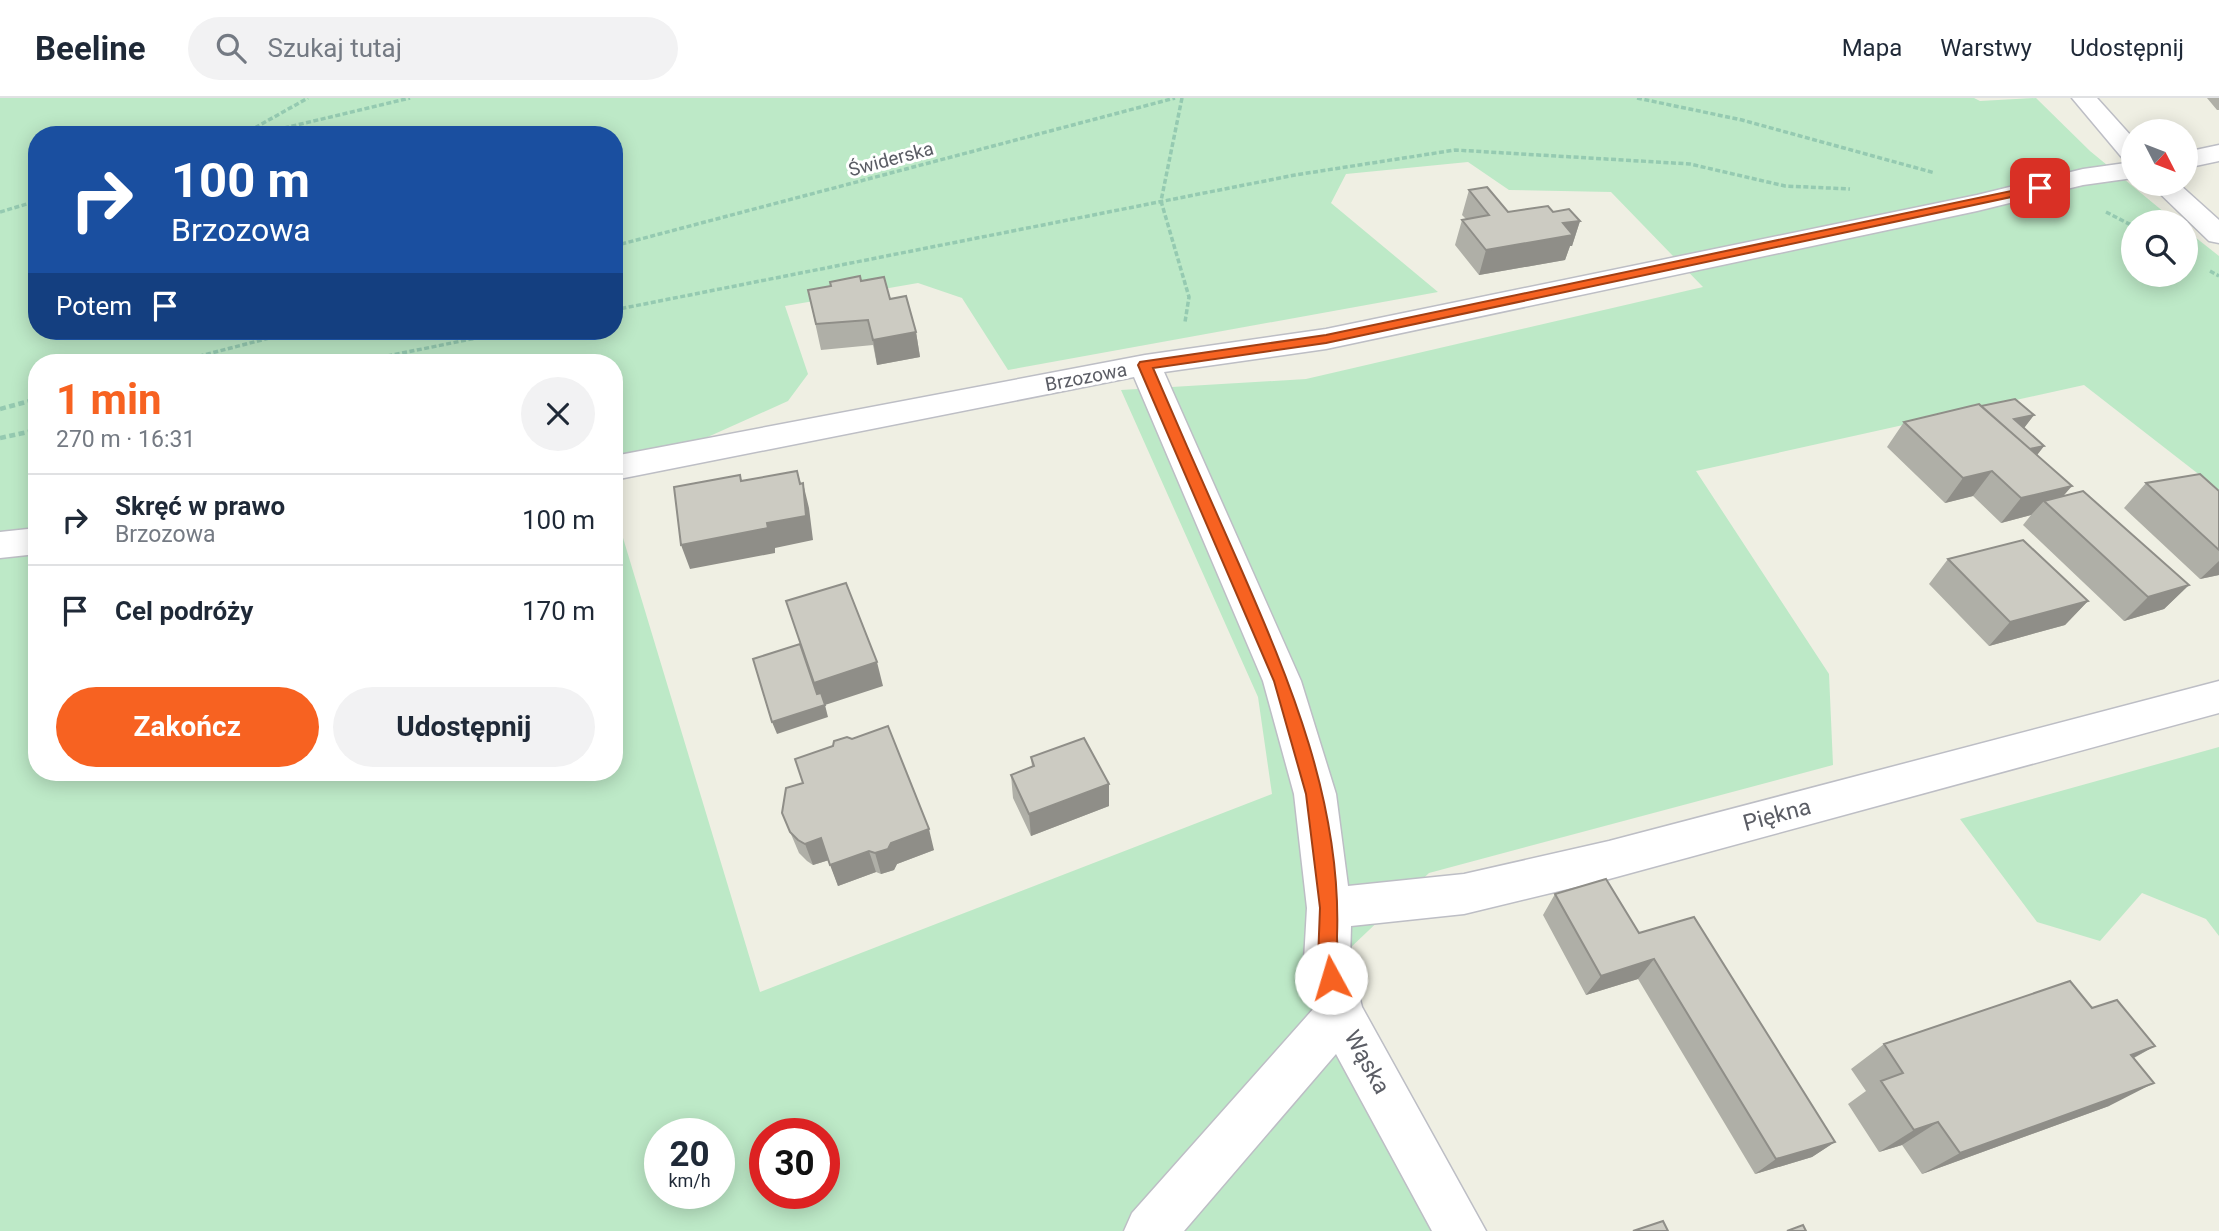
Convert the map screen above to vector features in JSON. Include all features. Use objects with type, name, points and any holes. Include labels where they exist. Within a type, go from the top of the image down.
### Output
[{"type":"street","points":[[2084,98],[2121,140]]},
{"type":"street","points":[[2198,157],[2219,153]]},
{"type":"street","name":"Brzozowa","points":[[623,466],[1162,363],[1326,339],[1996,198],[2083,177],[2121,172]]},
{"type":"street","points":[[2176,196],[2219,236]]},
{"type":"street","name":"Wąska","points":[[1162,363],[1282,681],[1315,794],[1329,908],[1327,960],[1340,1014],[1460,1231]]},
{"type":"street","points":[[0,545],[28,542]]},
{"type":"street","name":"Piękna","points":[[1329,908],[1464,894],[1596,863],[2219,697]]},
{"type":"street","points":[[1150,1231],[1340,1014]]},
{"type":"path","points":[[258,126],[308,98]]},
{"type":"path","points":[[293,126],[410,98]]},
{"type":"path","name":"Świderska","points":[[623,244],[1175,98]]},
{"type":"path","points":[[1162,363],[1189,297],[1161,201],[1182,98]]},
{"type":"path","points":[[1637,98],[1742,120],[1961,180],[1996,198]]},
{"type":"path","points":[[623,308],[1161,201],[1455,150],[1690,163],[1785,186],[1863,188]]},
{"type":"path","points":[[0,212],[28,204]]},
{"type":"path","points":[[208,354],[261,340]]},
{"type":"path","points":[[397,354],[467,340]]},
{"type":"path","points":[[0,409],[28,401]]},
{"type":"path","points":[[0,438],[28,432]]},
{"type":"green space","points":[[0,98],[1974,98],[1980,101],[2036,98],[2090,151],[2121,177],[2121,196],[2145,196],[2161,210],[2121,210],[2121,287],[2198,287],[2198,239],[2219,256],[2219,490],[2084,385],[1696,471],[1829,674],[1833,765],[1429,873],[1327,970],[1483,1231],[0,1231]]},
{"type":"green space","points":[[2219,747],[2219,936],[2206,919],[2142,893],[2100,941],[2037,922],[1960,819]]},
{"type":"building","points":[[1487,187],[1508,212],[1548,206],[1553,212],[1569,209],[1580,221],[1563,223],[1573,235],[1486,250],[1462,220],[1489,215],[1469,190]]},
{"type":"building","points":[[860,276],[861,281],[884,277],[890,299],[906,296],[916,332],[873,340],[868,320],[816,324],[808,290],[831,286],[830,282]]},
{"type":"building","points":[[2015,399],[2034,415],[2014,419],[2044,446],[2030,449],[1981,406]]},
{"type":"building","points":[[1979,404],[2072,486],[2021,498],[1992,471],[1963,478],[1904,422]]},
{"type":"building","points":[[797,471],[800,484],[803,483],[806,516],[767,523],[768,528],[681,545],[674,487],[740,475],[741,481]]},
{"type":"building","points":[[2200,474],[2219,491],[2219,550],[2146,483]]},
{"type":"building","points":[[2083,491],[2189,585],[2148,597],[2044,501]]},
{"type":"building","points":[[2023,540],[2088,601],[2010,622],[1948,559]]},
{"type":"building","points":[[846,583],[877,662],[814,683],[786,601]]},
{"type":"building","points":[[800,644],[817,694],[821,693],[825,705],[772,722],[753,659]]},
{"type":"building","points":[[888,726],[929,829],[891,843],[888,849],[875,853],[869,851],[830,865],[821,838],[805,844],[798,840],[790,832],[782,813],[786,788],[803,783],[795,759],[833,746],[834,741],[847,737],[852,739]]},
{"type":"building","points":[[1084,738],[1109,784],[1029,814],[1011,775],[1034,766],[1031,757]]},
{"type":"building","points":[[1606,879],[1639,933],[1694,917],[1835,1142],[1776,1159],[1654,959],[1601,976],[1555,894]]},
{"type":"building","points":[[2070,981],[2092,1008],[2117,1000],[2155,1046],[2131,1055],[2154,1083],[1960,1153],[1938,1122],[1914,1130],[1881,1081],[1903,1073],[1884,1044]]},
{"type":"building","points":[[1663,1221],[1668,1231],[1633,1231]]},
{"type":"building","points":[[1803,1225],[1806,1231],[1787,1231]]},
{"type":"route","points":[[1331,978],[1327,960],[1329,908],[1315,794],[1282,681],[1145,365],[1326,339],[2040,188]]}]
